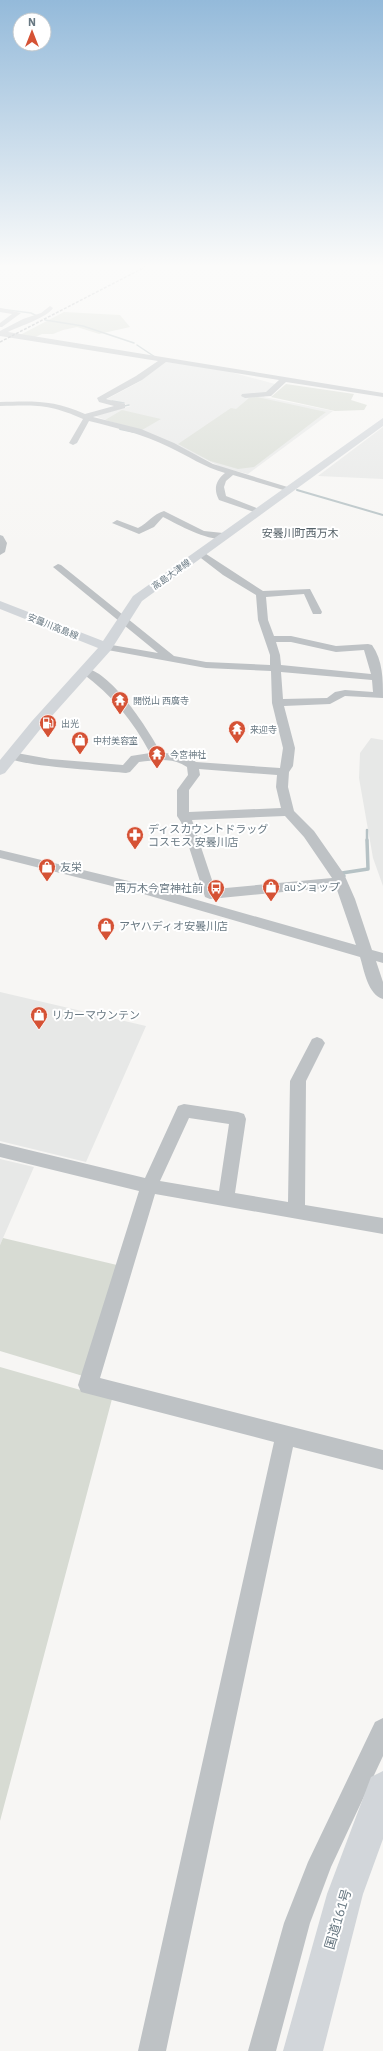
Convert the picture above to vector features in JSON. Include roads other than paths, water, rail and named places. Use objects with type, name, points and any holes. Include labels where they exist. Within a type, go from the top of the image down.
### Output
[{"type":"highway","name":"国道161号","points":[[303,2051],[345,1894],[383,1789]]},
{"type":"main road","name":"高島大津線","points":[[5,760],[106,647],[137,599],[383,421]]},
{"type":"main road","name":"安曇川高島線","points":[[0,605],[106,647]]},
{"type":"street","points":[[73,443],[86,417],[122,406],[102,400],[101,398],[139,378],[160,363]]},
{"type":"street","points":[[181,363],[383,395]]},
{"type":"street","points":[[245,396],[268,394],[285,379]]},
{"type":"street","points":[[0,404],[47,404],[62,407],[86,417],[138,431],[171,445],[210,466],[230,473],[290,489]]},
{"type":"street","points":[[230,473],[225,476],[219,485],[219,492],[222,498],[260,511]]},
{"type":"street","points":[[117,523],[139,531],[151,525],[158,516],[164,514],[202,533],[223,536]]},
{"type":"street","points":[[0,538],[2,543],[0,552]]},
{"type":"street","points":[[200,553],[226,573],[261,594],[308,591],[317,612]]},
{"type":"street","points":[[58,567],[172,660]]},
{"type":"street","points":[[261,594],[263,620],[275,655],[278,703],[289,748],[287,766],[283,772],[282,787],[288,812],[309,834],[337,874],[348,898],[377,986],[383,994]]},
{"type":"street","points":[[270,639],[291,639],[336,649],[368,647],[375,661],[380,678],[379,696],[345,693],[339,694],[330,701],[278,703]]},
{"type":"street","points":[[106,647],[172,660],[226,667],[276,668],[380,678]]},
{"type":"street","points":[[86,671],[116,696],[142,727],[157,756]]},
{"type":"street","points":[[5,760],[126,769],[135,759],[157,756],[180,757],[193,765],[283,772]]},
{"type":"street","points":[[193,765],[194,775],[183,790],[183,816],[189,828],[210,894],[341,882]]},
{"type":"street","points":[[183,816],[288,812]]},
{"type":"street","points":[[0,854],[141,889],[383,958]]},
{"type":"street","points":[[296,1212],[298,1081],[317,1043]]},
{"type":"street","points":[[226,1200],[238,1119],[184,1111],[149,1186],[88,1385],[383,1460]]},
{"type":"street","points":[[0,1150],[149,1186],[383,1226]]},
{"type":"street","points":[[152,2051],[286,1435]]},
{"type":"street","points":[[262,2051],[297,1923],[317,1869],[383,1730]]},
{"type":"waterway","points":[[112,401],[124,403]]},
{"type":"waterway","points":[[120,407],[129,405]]},
{"type":"waterway","points":[[120,429],[134,432]]},
{"type":"waterway","points":[[297,490],[383,515]]},
{"type":"waterway","points":[[367,830],[367,840]]},
{"type":"waterway","points":[[344,876],[342,873],[368,869],[367,840]]},
{"type":"place","name":"開悦山 西廣寺","points":[[120,715]]},
{"type":"place","name":"出光","points":[[48,738]]},
{"type":"place","name":"来迎寺","points":[[237,744]]},
{"type":"place","name":"中村美容室","points":[[80,755]]},
{"type":"place","name":"今宮神社","points":[[157,769]]},
{"type":"place","name":"ディスカウントドラッグ コスモス 安曇川店","points":[[135,850]]},
{"type":"place","name":"友栄","points":[[47,882]]},
{"type":"place","name":"auショップ","points":[[271,902]]},
{"type":"place","name":"西万木今宮神社前","points":[[216,903]]},
{"type":"place","name":"アヤハディオ安曇川店","points":[[106,941]]},
{"type":"place","name":"リカーマウンテン","points":[[39,1030]]},
{"type":"district","name":"安曇川町西万木","points":[[300,533]]}]
